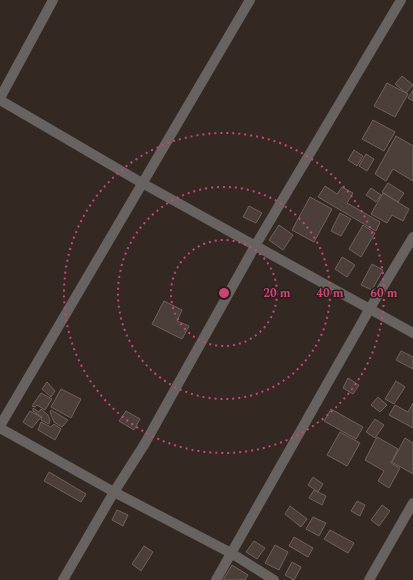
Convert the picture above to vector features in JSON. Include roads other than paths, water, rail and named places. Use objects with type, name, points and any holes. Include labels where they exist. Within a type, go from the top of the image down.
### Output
[{"type":"street","points":[[53,0],[0,99],[142,183],[413,333]]},
{"type":"street","points":[[250,0],[0,427],[114,492],[231,553],[274,580]]},
{"type":"street","points":[[63,580],[114,492],[144,445],[255,246],[401,0]]},
{"type":"street","points":[[216,580],[369,310],[413,237]]},
{"type":"street","points":[[369,580],[413,503]]}]
